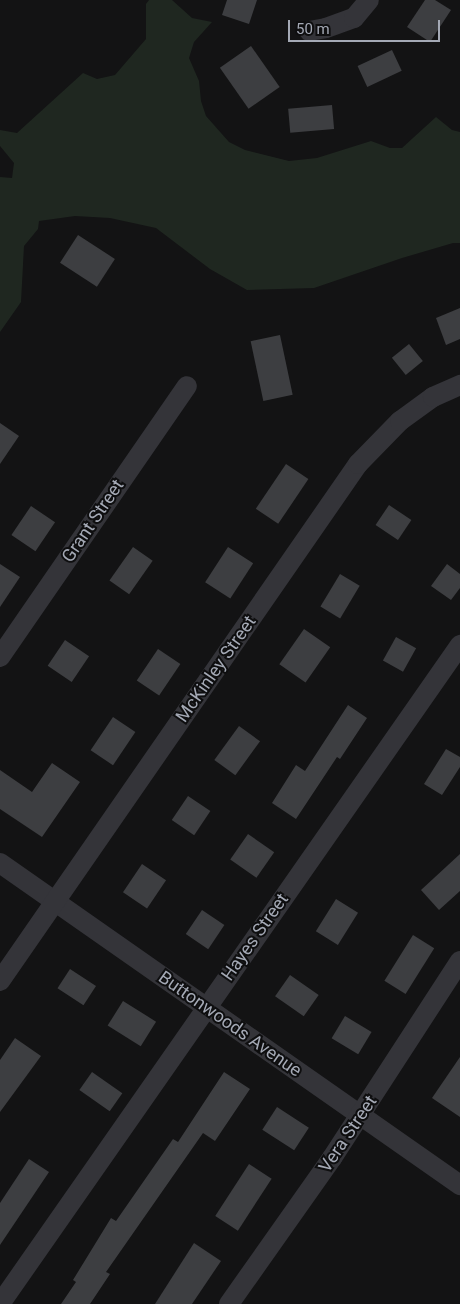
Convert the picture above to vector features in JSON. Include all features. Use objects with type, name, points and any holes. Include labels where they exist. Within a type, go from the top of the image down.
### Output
[{"type":"street","points":[[309,31],[326,28],[354,18],[369,0]]},
{"type":"street","name":"McKinley Street","points":[[0,981],[358,464],[389,430],[400,421],[433,397],[460,385]]},
{"type":"street","name":"Grant Street","points":[[0,657],[187,386]]},
{"type":"street","name":"Hayes Street","points":[[0,1304],[205,1007],[460,645]]},
{"type":"street","name":"Buttonwoods Avenue","points":[[0,863],[460,1185]]},
{"type":"street","name":"Vera Street","points":[[229,1304],[361,1114],[460,961]]},
{"type":"shaded area","points":[[149,0],[172,0],[192,18],[212,22],[194,42],[189,58],[199,81],[201,101],[206,116],[229,142],[245,150],[289,161],[317,158],[371,141],[390,148],[402,148],[436,117],[452,130],[460,132],[460,243],[453,243],[402,258],[314,288],[247,290],[210,269],[156,228],[110,218],[75,216],[39,221],[38,229],[24,246],[21,302],[0,332],[0,177],[12,178],[14,163],[0,146],[0,130],[17,133],[83,73],[97,79],[115,75],[146,39],[146,4]]},
{"type":"building","points":[[227,0],[257,0],[249,24],[222,15]]},
{"type":"building","points":[[425,0],[435,0],[451,10],[430,42],[407,27]]},
{"type":"building","points":[[251,46],[280,87],[249,109],[220,68]]},
{"type":"building","points":[[392,50],[402,71],[367,87],[358,66]]},
{"type":"building","points":[[332,105],[334,129],[290,133],[288,109]]},
{"type":"building","points":[[78,235],[115,259],[97,287],[60,263]]},
{"type":"building","points":[[460,308],[460,339],[446,345],[436,318]]},
{"type":"building","points":[[280,335],[293,395],[263,401],[251,341]]},
{"type":"building","points":[[409,344],[423,361],[406,375],[392,358]]},
{"type":"building","points":[[0,423],[19,436],[0,464]]},
{"type":"building","points":[[286,464],[308,479],[278,524],[256,509]]},
{"type":"building","points":[[389,505],[411,520],[398,540],[376,525]]},
{"type":"building","points":[[31,506],[55,522],[35,551],[11,535]]},
{"type":"building","points":[[133,547],[153,561],[129,594],[109,581]]},
{"type":"building","points":[[228,547],[253,563],[230,599],[205,582]]},
{"type":"building","points":[[0,564],[20,577],[0,607]]},
{"type":"building","points":[[447,564],[460,574],[460,588],[451,600],[431,586]]},
{"type":"building","points":[[340,574],[360,586],[340,618],[320,607]]},
{"type":"building","points":[[304,629],[330,647],[306,683],[279,664]]},
{"type":"building","points":[[396,637],[416,648],[403,672],[383,661]]},
{"type":"building","points":[[65,640],[89,656],[72,682],[48,666]]},
{"type":"building","points":[[158,649],[180,664],[159,696],[137,681]]},
{"type":"building","points":[[348,705],[367,718],[340,759],[337,757],[296,819],[272,803],[296,765],[305,771]]},
{"type":"building","points":[[113,717],[135,732],[113,765],[91,750]]},
{"type":"building","points":[[239,726],[260,741],[235,775],[214,760]]},
{"type":"building","points":[[446,749],[460,757],[460,767],[442,795],[424,784]]},
{"type":"building","points":[[52,763],[80,782],[42,837],[0,809],[0,770],[32,792]]},
{"type":"building","points":[[188,796],[210,811],[194,835],[172,820]]},
{"type":"building","points":[[248,834],[274,852],[256,878],[230,859]]},
{"type":"building","points":[[460,854],[460,891],[439,910],[421,890]]},
{"type":"building","points":[[142,864],[166,880],[147,908],[123,892]]},
{"type":"building","points":[[336,899],[358,913],[338,945],[316,931]]},
{"type":"building","points":[[202,910],[224,925],[208,949],[186,934]]},
{"type":"building","points":[[413,935],[434,948],[406,994],[384,981]]},
{"type":"building","points":[[70,969],[96,986],[83,1005],[57,988]]},
{"type":"building","points":[[290,975],[319,995],[304,1016],[275,996]]},
{"type":"building","points":[[123,1001],[156,1022],[141,1046],[108,1026]]},
{"type":"building","points":[[345,1016],[372,1032],[358,1054],[332,1038]]},
{"type":"building","points":[[15,1038],[41,1056],[0,1112],[0,1060]]},
{"type":"building","points":[[460,1057],[460,1117],[432,1098]]},
{"type":"building","points":[[92,1072],[122,1093],[110,1111],[79,1090]]},
{"type":"building","points":[[224,1072],[250,1089],[215,1141],[203,1133],[106,1272],[110,1274],[90,1304],[61,1304],[76,1282],[73,1280],[111,1218],[116,1221],[173,1139],[178,1142]]},
{"type":"building","points":[[277,1107],[309,1128],[294,1150],[262,1130]]},
{"type":"building","points":[[29,1159],[49,1172],[0,1245],[0,1203]]},
{"type":"building","points":[[249,1164],[272,1179],[238,1231],[215,1216]]},
{"type":"building","points":[[194,1243],[221,1261],[192,1304],[155,1304]]}]
